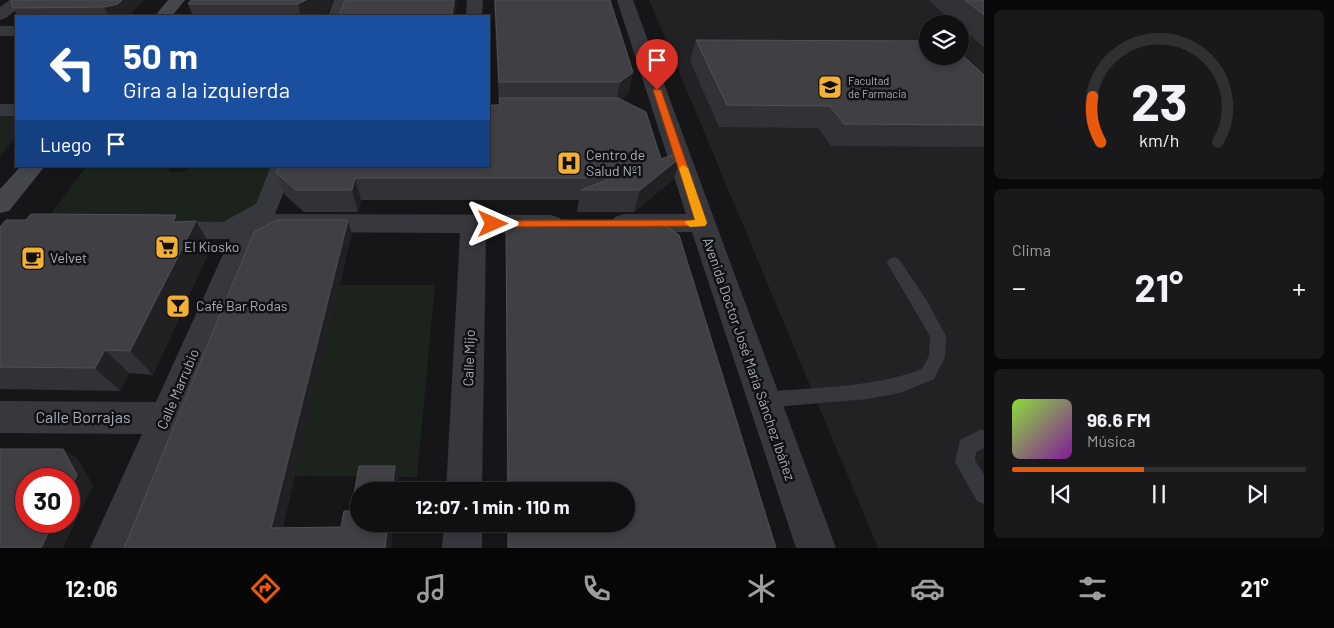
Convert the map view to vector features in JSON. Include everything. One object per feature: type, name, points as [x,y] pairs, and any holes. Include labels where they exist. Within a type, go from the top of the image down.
[{"type":"street","points":[[0,15],[20,0]]},
{"type":"street","points":[[164,15],[177,0]]},
{"type":"street","points":[[336,15],[342,0]]},
{"type":"street","points":[[474,15],[475,0]]},
{"type":"street","name":"Avenida Doctor José María Sánchez Ibáñez","points":[[625,0],[655,112],[701,223],[816,548]]},
{"type":"street","points":[[0,31],[15,31]]},
{"type":"street","points":[[0,110],[15,110]]},
{"type":"street","points":[[0,205],[33,167]]},
{"type":"street","name":"Calle Marrubio","points":[[110,548],[242,241],[245,228],[266,209],[283,167]]},
{"type":"street","points":[[145,230],[227,231],[260,227],[274,223],[572,224]]},
{"type":"street","points":[[602,224],[701,223]]},
{"type":"street","name":"Calle Mijo","points":[[464,482],[474,224]]},
{"type":"street","name":"Calle Borrajas","points":[[0,417],[165,418]]},
{"type":"street","points":[[462,548],[463,532]]},
{"type":"lane","points":[[763,400],[868,391],[900,385],[928,374],[937,357],[938,336],[894,263]]},
{"type":"lane","points":[[984,439],[980,439],[967,447],[965,462],[984,494]]},
{"type":"shaded area","points":[[649,0],[984,0],[984,548],[878,548]]},
{"type":"shaded area","points":[[0,114],[15,114],[15,139],[0,156]]},
{"type":"shaded area","points":[[86,167],[169,167],[169,171],[178,173],[189,167],[276,167],[257,210],[218,226],[41,227]]},
{"type":"shaded area","points":[[340,285],[435,285],[417,477],[295,476]]},
{"type":"building","points":[[11,0],[122,0],[118,4],[104,7],[13,8]]},
{"type":"building","points":[[191,0],[306,0],[298,4],[188,4]]},
{"type":"building","points":[[345,0],[454,0],[452,15],[339,15]]},
{"type":"building","points":[[495,0],[610,0],[633,72],[620,82],[499,82]]},
{"type":"building","points":[[965,0],[984,0],[984,15]]},
{"type":"building","name":"Facultad de Farmacia","points":[[696,40],[919,41],[919,65],[969,65],[969,61],[984,75],[984,125],[844,124],[830,106],[727,105]]},
{"type":"building","name":"Centro de Salud Nº1","points":[[499,98],[618,98],[646,112],[661,159],[678,153],[681,157],[640,190],[581,190],[612,178],[355,178],[352,190],[296,190],[276,173],[279,167],[490,167],[490,105],[500,105]]},
{"type":"building","points":[[31,214],[176,215],[173,222],[196,221],[130,351],[105,350],[95,368],[0,367],[0,227],[6,220],[26,220]]},
{"type":"building","points":[[277,220],[348,220],[271,528],[341,527],[344,511],[350,511],[350,532],[387,532],[385,548],[124,548],[254,232]]},
{"type":"building","points":[[524,220],[657,220],[679,235],[776,548],[508,548],[508,532],[635,532],[635,482],[508,482],[506,227]]},
{"type":"building","points":[[0,449],[63,449],[73,468],[15,468],[15,533],[48,533],[41,548],[0,548]]},
{"type":"building","points":[[359,466],[395,466],[393,482],[356,482]]},
{"type":"slow traffic","points":[[683,168],[701,223],[690,223]]},
{"type":"place","name":"Facultad de Farmacia","points":[[830,87]]},
{"type":"place","name":"Centro de Salud Nº1","points":[[569,163]]},
{"type":"place","name":"El Kiosko","points":[[167,247]]},
{"type":"place","name":"Velvet","points":[[33,258]]},
{"type":"place","name":"Café Bar Rodas","points":[[178,306]]},
{"type":"route","points":[[493,224],[701,223],[657,90]]}]
